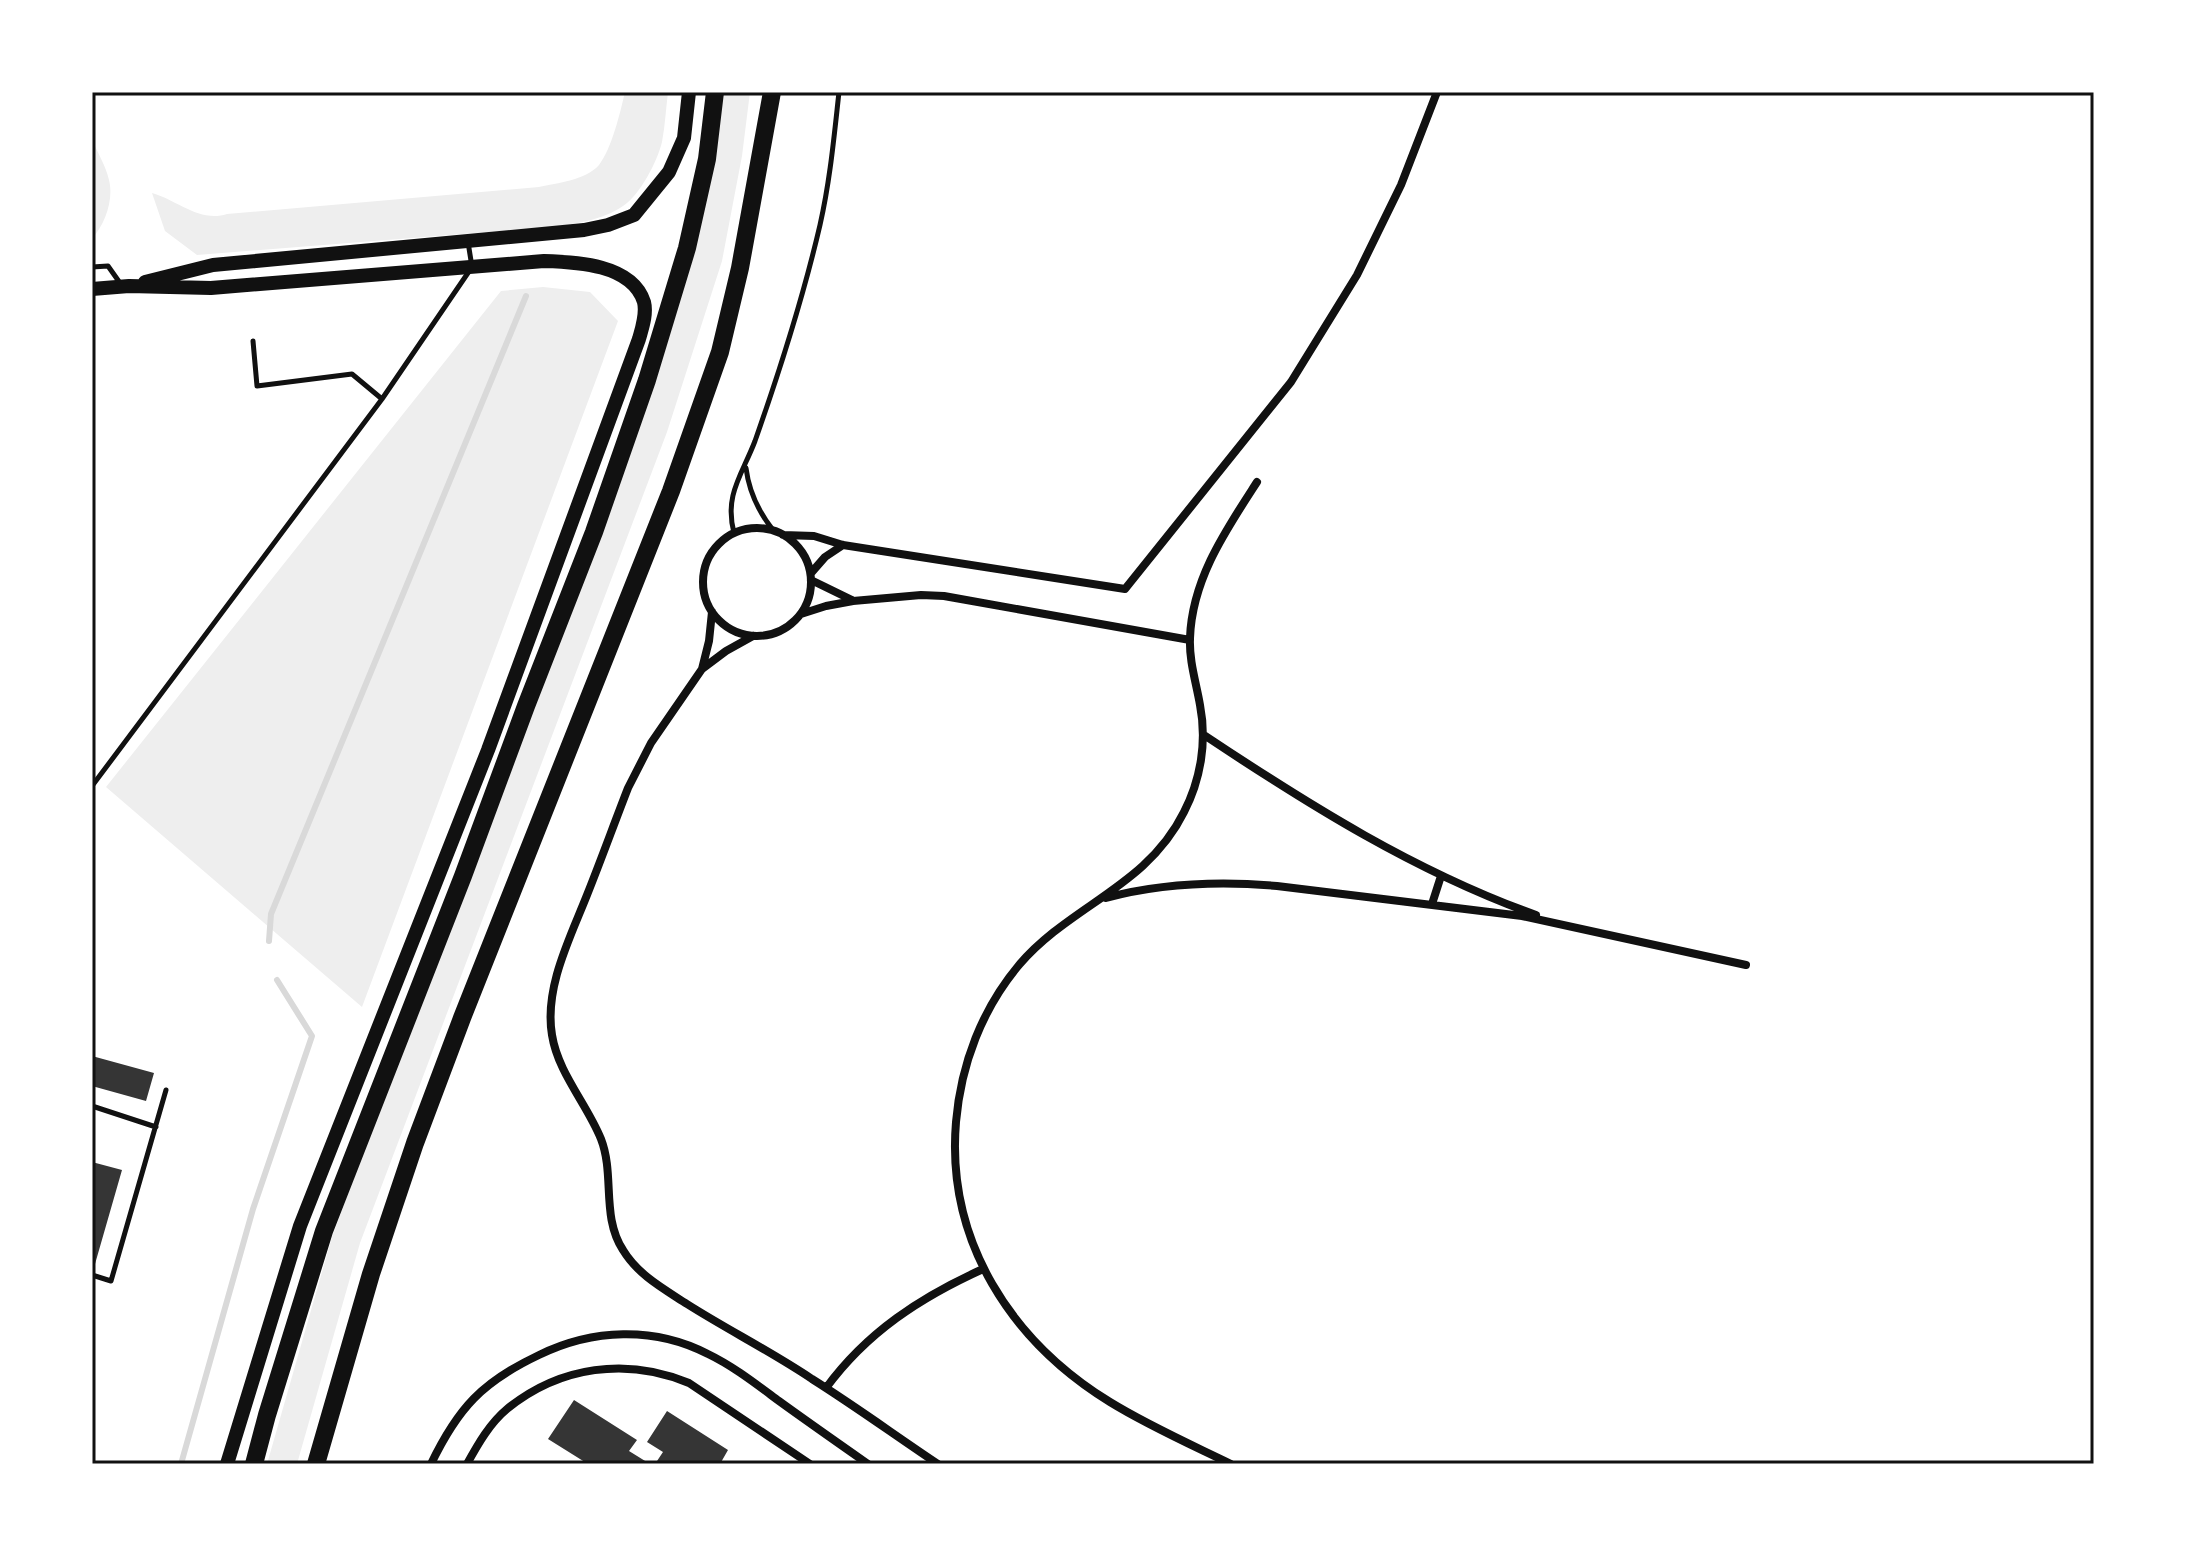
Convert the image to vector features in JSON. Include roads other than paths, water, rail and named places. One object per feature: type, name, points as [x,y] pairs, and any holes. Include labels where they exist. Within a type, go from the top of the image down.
[{"type":"highway","points":[[254,1464],[324,1231],[594,532],[647,380],[687,248],[707,159],[715,92]]},
{"type":"highway","points":[[316,1464],[371,1274],[415,1143],[671,491],[720,352],[740,268],[772,92]]},
{"type":"street","points":[[126,286],[213,265],[584,230],[608,225],[634,215],[669,172],[684,138],[689,92]]},
{"type":"street","points":[[783,535],[814,536],[843,545],[1125,589],[1291,382],[1357,275],[1401,185],[1437,92]]},
{"type":"street","points":[[92,289],[126,286],[211,288],[544,261],[590,264],[617,274],[635,285],[644,303],[645,318],[634,354],[488,750],[300,1226],[227,1464]]},
{"type":"street","points":[[1231,1464],[1108,1401],[1049,1355],[1018,1323],[999,1298],[969,1237],[954,1156],[958,1097],[965,1068],[986,1013],[999,991],[1039,944],[1135,875],[1156,855],[1173,832],[1195,787],[1204,735],[1191,660],[1194,604],[1208,564],[1257,482]]},
{"type":"street","points":[[761,528],[773,530],[801,550],[807,561],[811,576],[809,598],[801,614],[788,627],[771,634],[743,634],[726,626],[712,612],[704,594],[706,566],[712,552],[734,533],[761,528]]},
{"type":"street","points":[[811,576],[825,557],[843,545]]},
{"type":"street","points":[[811,576],[853,601]]},
{"type":"street","points":[[801,614],[853,601],[944,596],[1190,640]]},
{"type":"street","points":[[702,669],[712,612]]},
{"type":"street","points":[[753,636],[702,669],[651,743],[628,788],[559,970],[551,1018],[552,1035],[566,1073],[601,1139],[607,1157],[614,1232],[632,1263],[668,1292],[826,1388],[938,1464]]},
{"type":"street","points":[[1204,735],[1330,816],[1441,876],[1557,922]]},
{"type":"street","points":[[1432,904],[1441,876]]},
{"type":"street","points":[[1098,901],[1149,889],[1203,883],[1241,883],[1432,904],[1557,922],[1746,965]]},
{"type":"street","points":[[826,1388],[850,1357],[885,1326],[931,1295],[983,1269]]},
{"type":"street","points":[[431,1464],[445,1434],[467,1404],[492,1381],[559,1345],[601,1334],[640,1334],[706,1353],[739,1372],[868,1464]]},
{"type":"street","points":[[467,1464],[480,1440],[505,1410],[559,1379],[602,1368],[635,1368],[667,1374],[689,1383],[810,1464]]},
{"type":"lane","points":[[734,533],[731,499],[734,487],[745,467],[777,377],[820,225],[839,92]]},
{"type":"lane","points":[[92,786],[382,399],[472,267],[468,241]]},
{"type":"lane","points":[[92,267],[108,266],[126,286]]},
{"type":"lane","points":[[253,341],[257,386],[352,374],[382,399]]},
{"type":"lane","points":[[745,467],[751,494],[773,530]]},
{"type":"lane","points":[[92,1275],[111,1281],[166,1090]]},
{"type":"lane","points":[[92,1106],[156,1127]]},
{"type":"waterway","points":[[269,941],[271,914],[526,296]]},
{"type":"waterway","points":[[181,1464],[253,1209],[312,1036],[277,980]]}]
